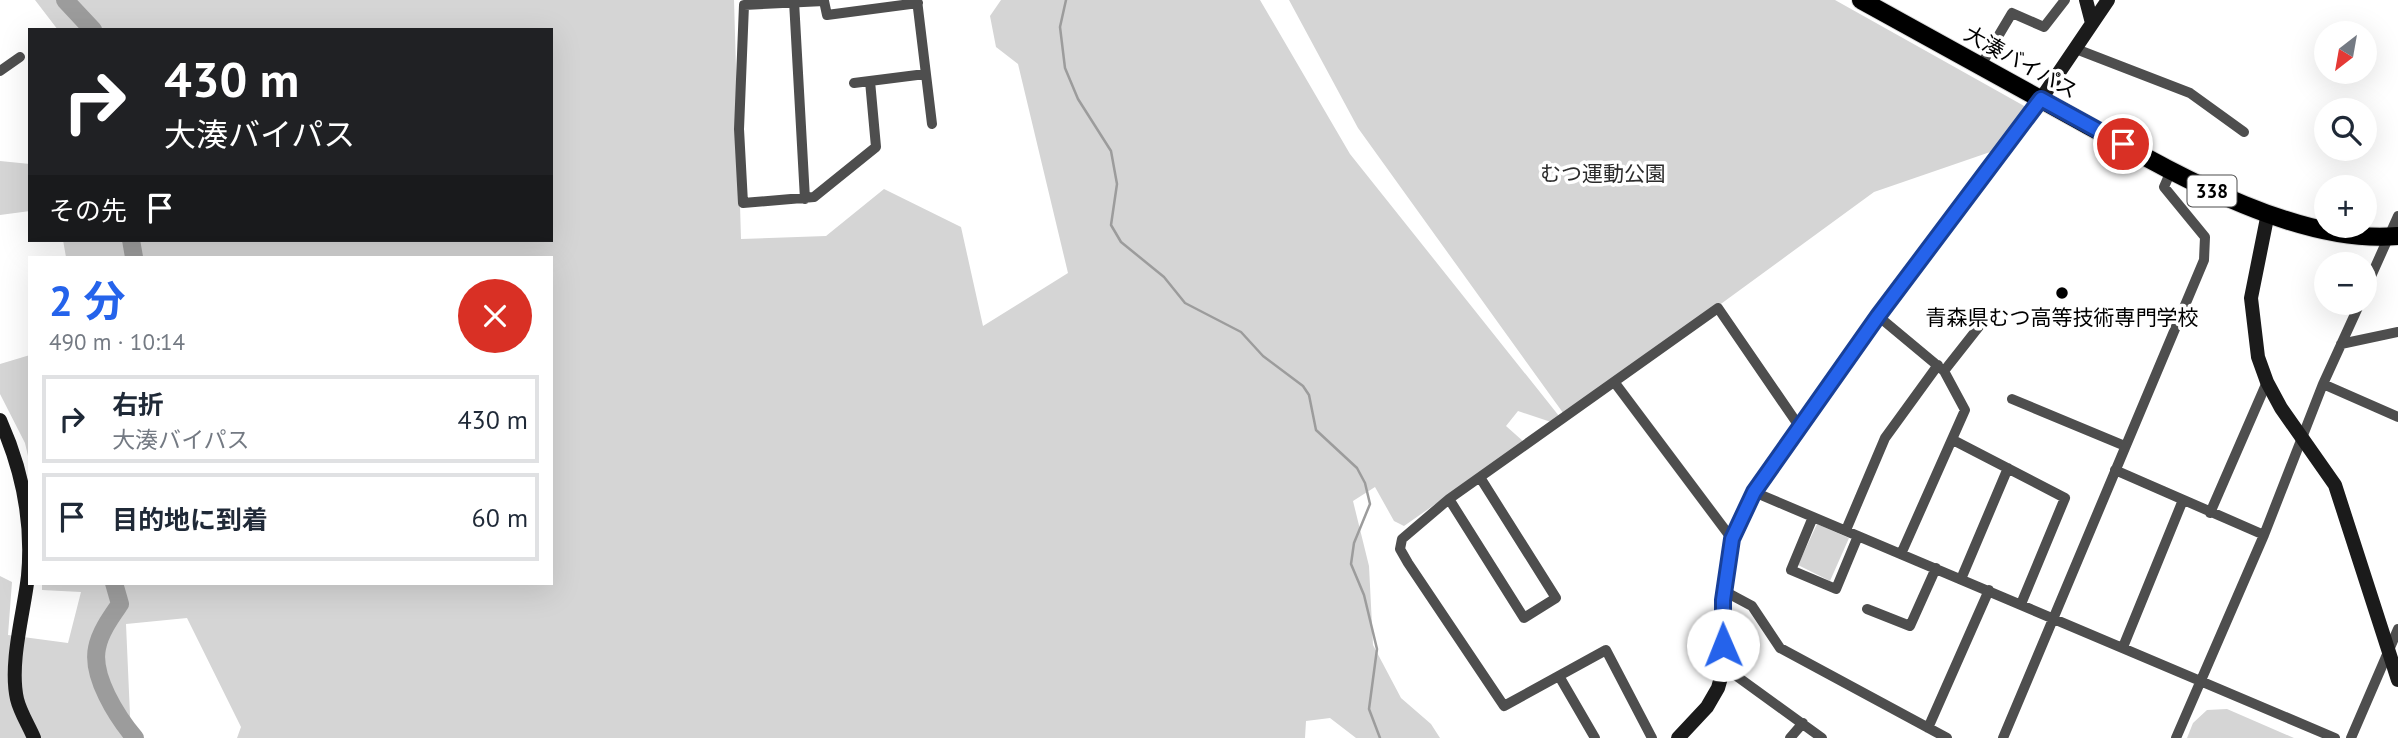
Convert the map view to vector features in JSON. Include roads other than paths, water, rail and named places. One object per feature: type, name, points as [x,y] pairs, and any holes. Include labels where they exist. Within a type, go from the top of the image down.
[{"type":"highway","name":"大湊バイパス","points":[[1861,0],[2171,171],[2230,200],[2323,228],[2394,237]]},
{"type":"street","points":[[1981,65],[2012,13],[2044,27],[2065,0]]},
{"type":"street","points":[[2086,0],[2092,23]]},
{"type":"street","points":[[1678,738],[1707,707],[1718,688],[1724,667],[1724,591],[1732,539],[1754,492],[1878,316],[2041,99],[2108,0]]},
{"type":"street","points":[[870,81],[876,147],[814,197],[743,203],[741,154],[744,5],[824,1],[827,15],[918,1],[933,124]]},
{"type":"street","points":[[794,2],[805,199]]},
{"type":"street","points":[[2076,49],[2190,93],[2244,132]]},
{"type":"street","points":[[0,71],[20,57]]},
{"type":"street","points":[[854,83],[925,74]]},
{"type":"street","points":[[2003,738],[2206,249],[2205,237],[2164,187],[2171,171]]},
{"type":"street","points":[[2268,213],[2251,298],[2254,339],[2267,382],[2302,439],[2335,485],[2393,652],[2398,680]]},
{"type":"street","points":[[2377,268],[2394,237],[2398,216]]},
{"type":"street","points":[[1651,738],[1606,650],[1504,706],[1408,563],[1400,548],[1402,539],[1449,499],[1481,479],[1718,308],[1799,426]]},
{"type":"street","points":[[2176,738],[2264,535],[2323,384],[2354,315]]},
{"type":"street","points":[[1878,316],[1941,368],[1965,410],[1901,554]]},
{"type":"street","points":[[1846,530],[1885,438],[1984,319]]},
{"type":"street","points":[[2341,344],[2398,332]]},
{"type":"street","points":[[2210,513],[2267,382]]},
{"type":"street","points":[[1615,383],[1732,539]]},
{"type":"street","points":[[2323,384],[2398,417]]},
{"type":"street","points":[[2012,399],[2125,446]]},
{"type":"street","points":[[0,420],[14,451],[28,514],[28,575],[18,641],[17,698],[34,738]]},
{"type":"street","points":[[1953,440],[2065,498],[2021,604]]},
{"type":"street","points":[[1961,579],[2008,468]]},
{"type":"street","points":[[2115,470],[2264,535]]},
{"type":"street","points":[[1449,499],[1524,618],[1556,598],[1481,479]]},
{"type":"street","points":[[1754,492],[2335,738]]},
{"type":"street","points":[[2123,647],[2183,500]]},
{"type":"street","points":[[1813,517],[1791,570],[1836,589],[1858,536]]},
{"type":"street","points":[[1867,609],[1910,626],[1936,568]]},
{"type":"street","points":[[1928,728],[1989,590]]},
{"type":"street","points":[[1724,591],[1752,606],[1780,648],[1947,738]]},
{"type":"street","points":[[2351,738],[2393,652],[2398,629]]},
{"type":"street","points":[[1724,667],[1822,738]]},
{"type":"street","points":[[1559,676],[1595,738]]},
{"type":"street","points":[[1790,738],[1803,723]]},
{"type":"waterway","points":[[65,0],[91,28]]},
{"type":"waterway","points":[[1066,0],[1060,27],[1065,68],[1078,99],[1111,151],[1117,184],[1111,225],[1121,242],[1164,277],[1185,303],[1241,332],[1263,356],[1303,386],[1309,395],[1316,430],[1357,468],[1365,483],[1370,504],[1354,543],[1351,564],[1364,595],[1377,649],[1369,709],[1380,738]]},
{"type":"waterway","points":[[131,242],[134,256]]},
{"type":"waterway","points":[[115,585],[120,604],[101,636],[96,659],[107,696],[135,738]]},
{"type":"place","name":"青森県むつ高等技術専門学校","points":[[2062,293]]},
{"type":"park label","name":"むつ運動公園","points":[[1603,173]]}]
